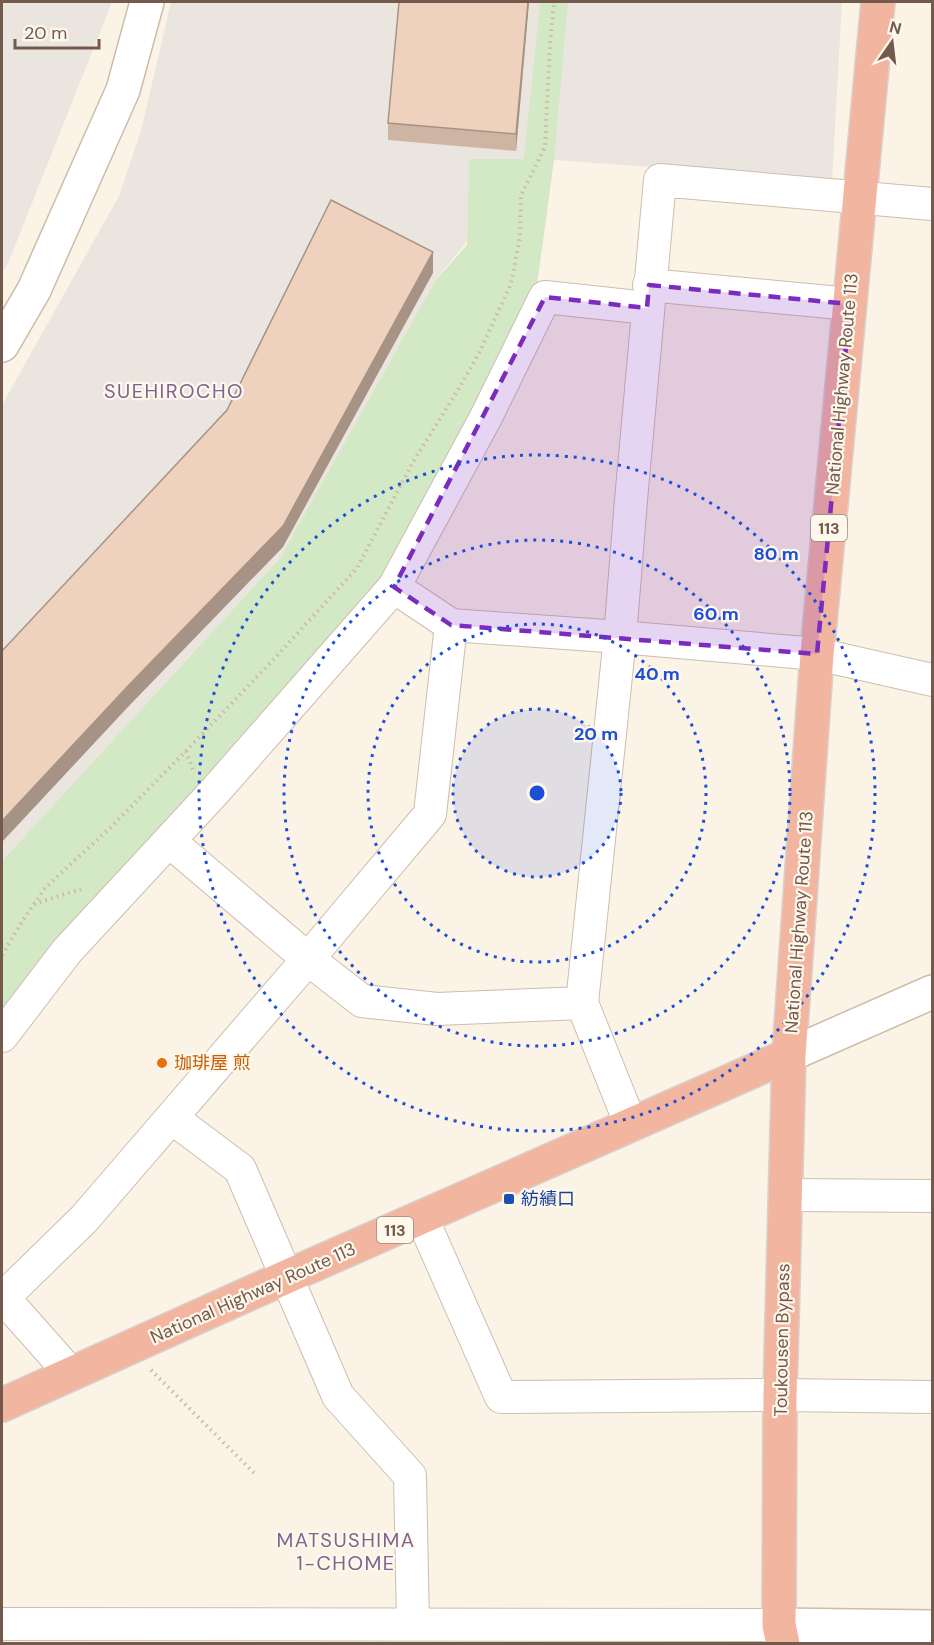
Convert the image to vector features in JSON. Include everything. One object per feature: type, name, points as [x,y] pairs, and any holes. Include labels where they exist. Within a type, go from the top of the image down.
[{"type":"highway","name":"National Highway Route 113","points":[[2,1405],[789,1055],[817,654],[878,2]]},
{"type":"highway","name":"Toukousen Bypass","points":[[778,1637],[780,1395],[789,1055]]},
{"type":"street","points":[[2,345],[34,290],[123,90],[147,2]]},
{"type":"street","points":[[631,1125],[582,1003],[621,637],[648,296],[660,180],[933,204]]},
{"type":"street","points":[[2,1036],[67,951],[216,790],[394,587],[485,419],[545,297],[648,296],[850,304]]},
{"type":"street","points":[[394,587],[451,625],[817,654],[933,680]]},
{"type":"street","points":[[71,1374],[2,1297],[84,1219],[430,814],[451,625]]},
{"type":"street","points":[[169,841],[308,959],[362,1001],[437,1010],[582,1003]]},
{"type":"street","points":[[789,1055],[933,992]]},
{"type":"street","points":[[171,1118],[240,1169],[338,1396],[410,1476],[413,1624]]},
{"type":"street","points":[[785,1195],[933,1196]]},
{"type":"street","points":[[422,1218],[501,1397],[780,1395],[933,1397]]},
{"type":"street","points":[[2,1624],[413,1624],[778,1637],[933,1627]]},
{"type":"street","points":[[778,1637],[807,1642],[807,1644]]},
{"type":"path","points":[[2,954],[45,888],[112,826],[186,751],[357,568],[413,462],[478,355],[511,284],[520,236],[521,195],[545,147],[554,2]]},
{"type":"path","points":[[129,1348],[254,1473]]},
{"type":"highlighted area","points":[[649,285],[850,304],[817,654],[451,625],[394,587],[545,297],[647,308]]},
{"type":"shaded area","points":[[2,2],[112,2],[7,266],[2,273]]},
{"type":"shaded area","points":[[171,2],[842,2],[832,180],[554,160],[469,159],[467,241],[435,281],[280,558],[2,861],[2,405],[119,196],[141,131]]},
{"type":"green space","points":[[540,2],[568,2],[554,160],[535,300],[383,591],[2,1017],[2,861],[280,558],[435,281],[467,245],[469,159],[524,159]]},
{"type":"building","points":[[399,2],[528,2],[516,134],[388,123]]},
{"type":"building","points":[[331,200],[433,252],[283,526],[127,687],[2,821],[2,651],[227,410]]},
{"type":"place","name":"珈琲屋 煎","points":[[162,1063]]},
{"type":"place","name":"紡績口","points":[[509,1199]]},
{"type":"district","name":"SUEHIROCHO","points":[[174,391]]},
{"type":"district","name":"MATSUSHIMA 1-CHOME","points":[[346,1552]]}]
